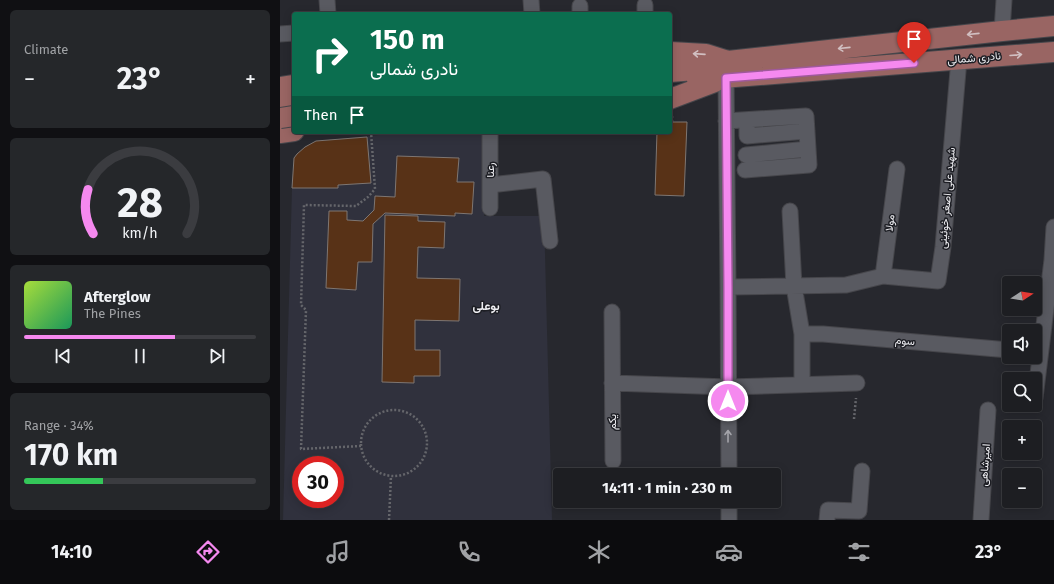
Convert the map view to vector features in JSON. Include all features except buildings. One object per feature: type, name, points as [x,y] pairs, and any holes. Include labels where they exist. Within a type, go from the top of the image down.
[{"type":"main road","name":"نادری شمالی","points":[[672,83],[727,69],[1002,31],[1054,26]]},
{"type":"main road","name":"نادری شمالی","points":[[672,52],[706,54],[727,69]]},
{"type":"main road","name":"نادری شمالی","points":[[672,72],[708,69],[959,59],[1054,52]]},
{"type":"main road","name":"نادری شمالی","points":[[672,98],[727,69]]},
{"type":"main road","points":[[280,116],[292,116]]},
{"type":"main road","points":[[280,116],[292,126]]},
{"type":"main road","points":[[280,133],[292,131]]},
{"type":"street","points":[[327,0],[328,12]]},
{"type":"street","points":[[531,0],[532,12]]},
{"type":"street","points":[[1002,31],[1004,0]]},
{"type":"street","points":[[280,34],[292,33]]},
{"type":"street","name":"شهید علی اصغر خوئینی","points":[[883,276],[938,281],[943,247],[959,59]]},
{"type":"street","points":[[727,69],[726,121],[729,468]]},
{"type":"street","points":[[726,121],[806,116],[809,165],[745,170]]},
{"type":"street","name":"رعنا","points":[[490,134],[490,208]]},
{"type":"street","points":[[746,155],[808,150]]},
{"type":"street","name":"مولا","points":[[883,276],[897,169]]},
{"type":"street","points":[[490,185],[543,179],[550,241]]},
{"type":"street","points":[[790,212],[794,286],[802,334],[802,384]]},
{"type":"street","points":[[1042,328],[1053,261],[1054,228]]},
{"type":"street","points":[[728,287],[846,285],[883,276]]},
{"type":"street","name":"یکم","points":[[612,312],[613,461]]},
{"type":"street","name":"سوم","points":[[802,334],[823,334],[1002,349]]},
{"type":"street","points":[[612,383],[728,387],[857,383]]},
{"type":"street","name":"امیرشاهی","points":[[981,520],[988,410]]},
{"type":"street","points":[[827,520],[828,510],[859,511],[862,471]]},
{"type":"street","points":[[729,508],[729,520]]},
{"type":"path","points":[[361,446],[301,449],[306,310],[301,305],[304,205],[356,206],[364,201],[373,192],[375,189],[371,134]]},
{"type":"path","points":[[854,418],[857,383]]},
{"type":"path","points":[[392,410],[402,411],[412,415],[420,422],[425,431],[427,442],[426,453],[420,463],[412,471],[402,475],[390,476],[380,473],[371,466],[364,457],[361,446],[362,436],[366,426],[372,418],[382,412],[392,410]]},
{"type":"path","points":[[389,520],[390,476]]},
{"type":"shaded area","points":[[390,134],[484,134],[484,216],[544,216],[552,520],[283,520],[292,188],[294,158],[305,147],[316,141]]},
{"type":"district","name":"بوعلی","points":[[486,306]]},
{"type":"route","points":[[728,401],[726,78],[914,63]]}]
